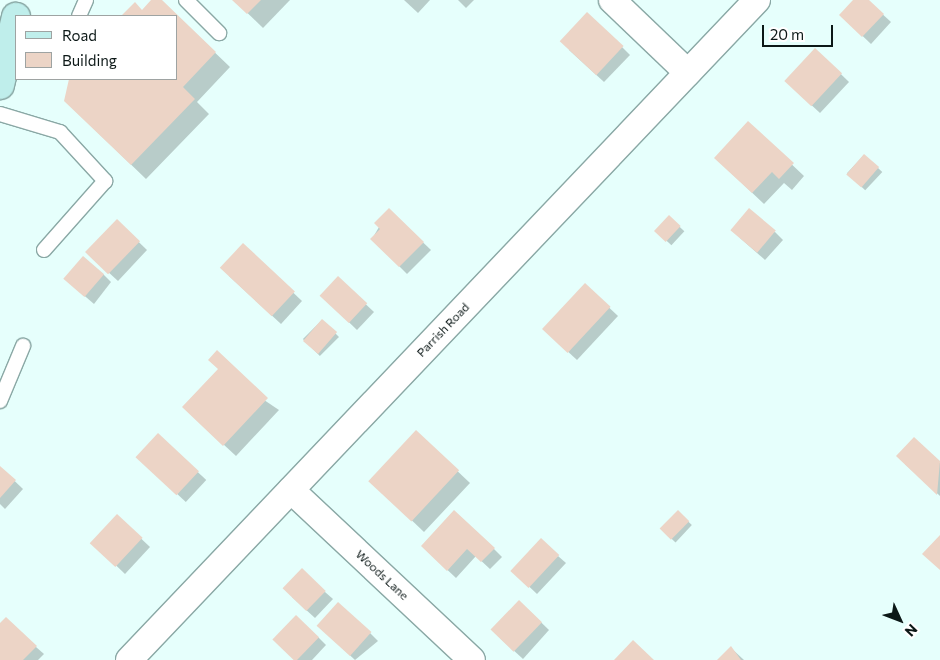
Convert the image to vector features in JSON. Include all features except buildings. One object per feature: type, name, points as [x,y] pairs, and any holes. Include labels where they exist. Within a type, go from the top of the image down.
[{"type":"main road","points":[[17,15],[20,0]]},
{"type":"main road","points":[[0,85],[15,28]]},
{"type":"street","points":[[612,0],[688,73]]},
{"type":"street","name":"Parrish Road","points":[[129,660],[757,0]]},
{"type":"street","name":"Woods Lane","points":[[291,490],[472,660]]},
{"type":"lane","points":[[79,15],[86,0]]},
{"type":"lane","points":[[186,0],[220,33]]},
{"type":"lane","points":[[0,114],[60,132],[105,181],[44,250]]},
{"type":"lane","points":[[0,401],[23,346]]}]
